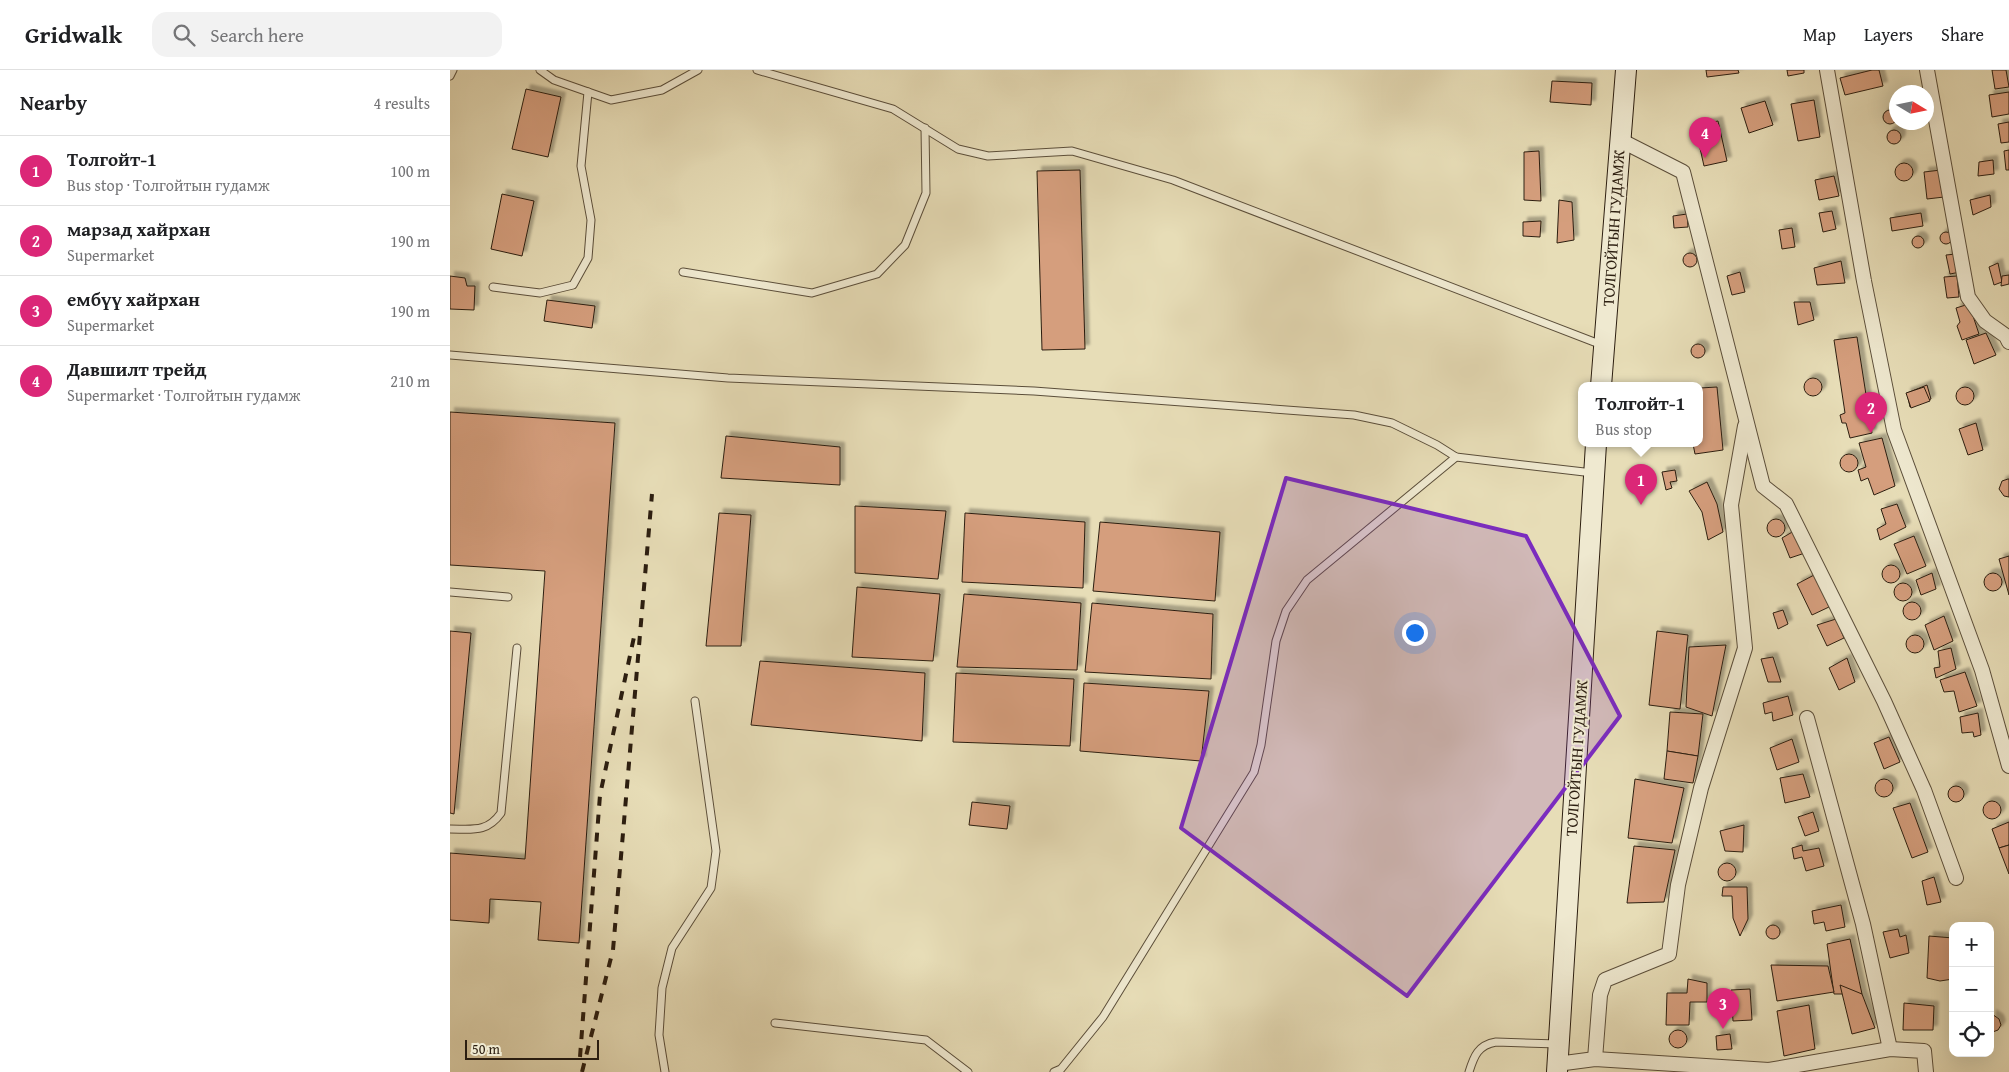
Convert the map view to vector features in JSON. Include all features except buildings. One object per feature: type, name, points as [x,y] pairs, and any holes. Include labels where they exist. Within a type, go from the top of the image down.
[{"type":"main road","name":"ТОЛГОЙТЫН ГУДАМЖ","points":[[1601,382],[1626,70]]},
{"type":"main road","name":"ТОЛГОЙТЫН ГУДАМЖ","points":[[1557,1068],[1596,447]]},
{"type":"street","points":[[1826,70],[1864,280],[1894,430],[1982,670],[2009,766]]},
{"type":"street","points":[[1927,70],[1968,297],[1985,321],[2006,336],[2009,342]]},
{"type":"street","points":[[1620,140],[1683,172],[1763,486],[1786,504],[1884,701],[1924,790],[1956,878]]},
{"type":"street","points":[[1595,1059],[1600,995],[1605,980],[1669,954],[1678,885],[1701,788],[1745,648],[1731,505],[1746,423]]},
{"type":"street","points":[[1806,718],[1864,924],[1890,1049]]},
{"type":"street","points":[[1557,1068],[1595,1059],[1770,1070],[1890,1049],[1924,1051],[1926,1072]]},
{"type":"lane","points":[[450,76],[453,70]]},
{"type":"lane","points":[[540,70],[554,80],[611,100],[662,90],[698,70]]},
{"type":"lane","points":[[758,70],[893,109],[958,148],[988,156],[1072,151],[1173,180],[1604,346]]},
{"type":"lane","points":[[493,287],[540,293],[573,285],[588,258],[591,220],[581,166],[588,92]]},
{"type":"lane","points":[[683,272],[812,293],[877,274],[905,245],[926,193],[925,128]]},
{"type":"lane","points":[[450,355],[728,378],[1034,391],[1354,415],[1392,423],[1437,445],[1456,457],[1594,473]]},
{"type":"lane","points":[[1054,1072],[1061,1069],[1103,1016],[1254,772],[1261,746],[1276,641],[1286,611],[1307,580],[1456,457]]},
{"type":"lane","points":[[450,592],[508,597]]},
{"type":"lane","points":[[450,829],[483,828],[494,823],[501,813],[517,648]]},
{"type":"lane","points":[[665,1072],[659,1035],[662,988],[672,948],[711,888],[716,851],[695,701]]},
{"type":"lane","points":[[775,1023],[926,1040],[968,1072]]},
{"type":"lane","points":[[1469,1072],[1478,1049],[1486,1044],[1496,1042],[1558,1044]]},
{"type":"highlighted area","points":[[1286,478],[1526,536],[1620,716],[1407,996],[1181,828]]},
{"type":"railway","points":[[582,1072],[613,950],[652,494]]},
{"type":"railway","points":[[580,1057],[600,795],[634,637]]},
{"type":"place","name":"Давшилт трейд","points":[[1705,158]]},
{"type":"place","name":"марзад хайрхан","points":[[1871,433]]},
{"type":"place","name":"Толгойт-1","points":[[1641,505]]},
{"type":"place","name":"ембүү хайрхан","points":[[1723,1029]]}]
